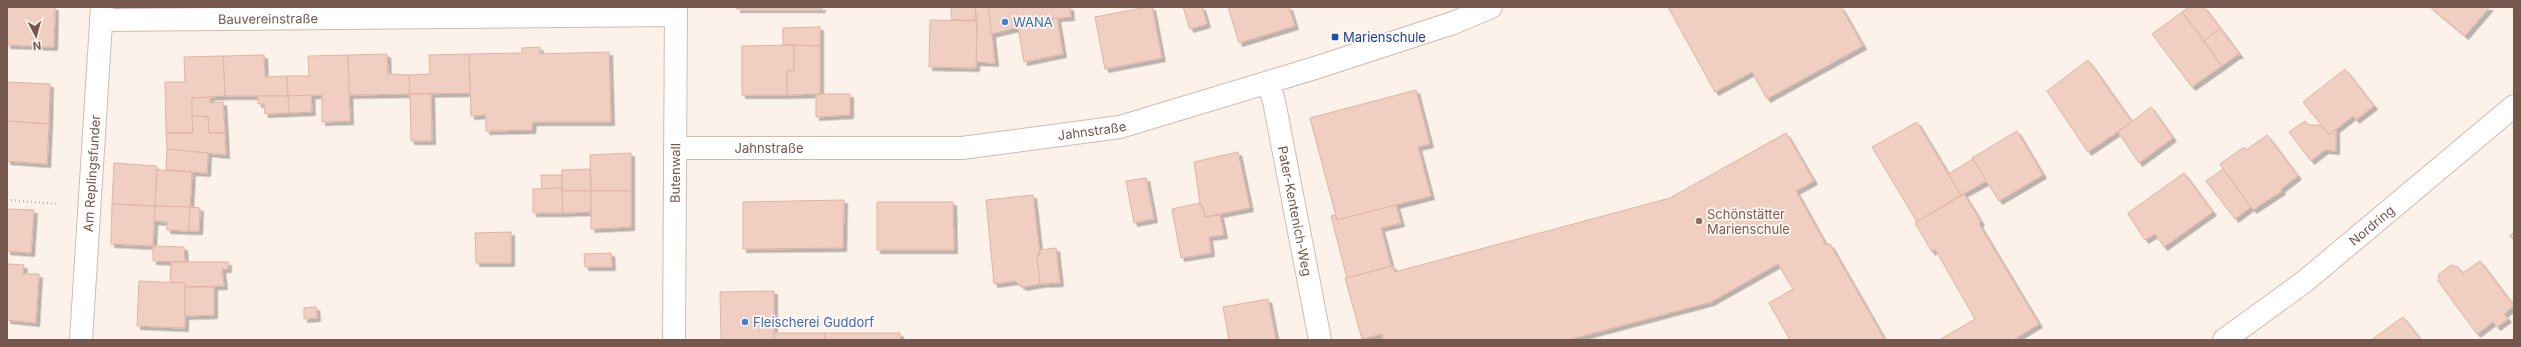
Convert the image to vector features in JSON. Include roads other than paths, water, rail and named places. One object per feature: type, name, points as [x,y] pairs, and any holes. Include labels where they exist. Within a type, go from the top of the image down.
[{"type":"street","name":"Jahnstraße","points":[[675,148],[962,148],[1120,127],[1268,83],[1450,15],[1491,7]]},
{"type":"street","name":"Bauvereinstraße","points":[[101,14],[676,11]]},
{"type":"street","name":"Butenwall","points":[[674,340],[676,11]]},
{"type":"street","name":"Am Replingsfunder","points":[[81,340],[101,14]]},
{"type":"street","name":"Pater-Kentenich-Weg","points":[[1268,83],[1274,101],[1320,340]]},
{"type":"street","name":"Nordring","points":[[2224,340],[2304,282],[2514,106]]},
{"type":"place","name":"WANA","points":[[1005,22]]},
{"type":"place","name":"Marienschule","points":[[1335,37]]},
{"type":"place","name":"Schönstätter Marienschule","points":[[1699,221]]},
{"type":"place","name":"Fleischerei Guddorf","points":[[745,322]]}]
